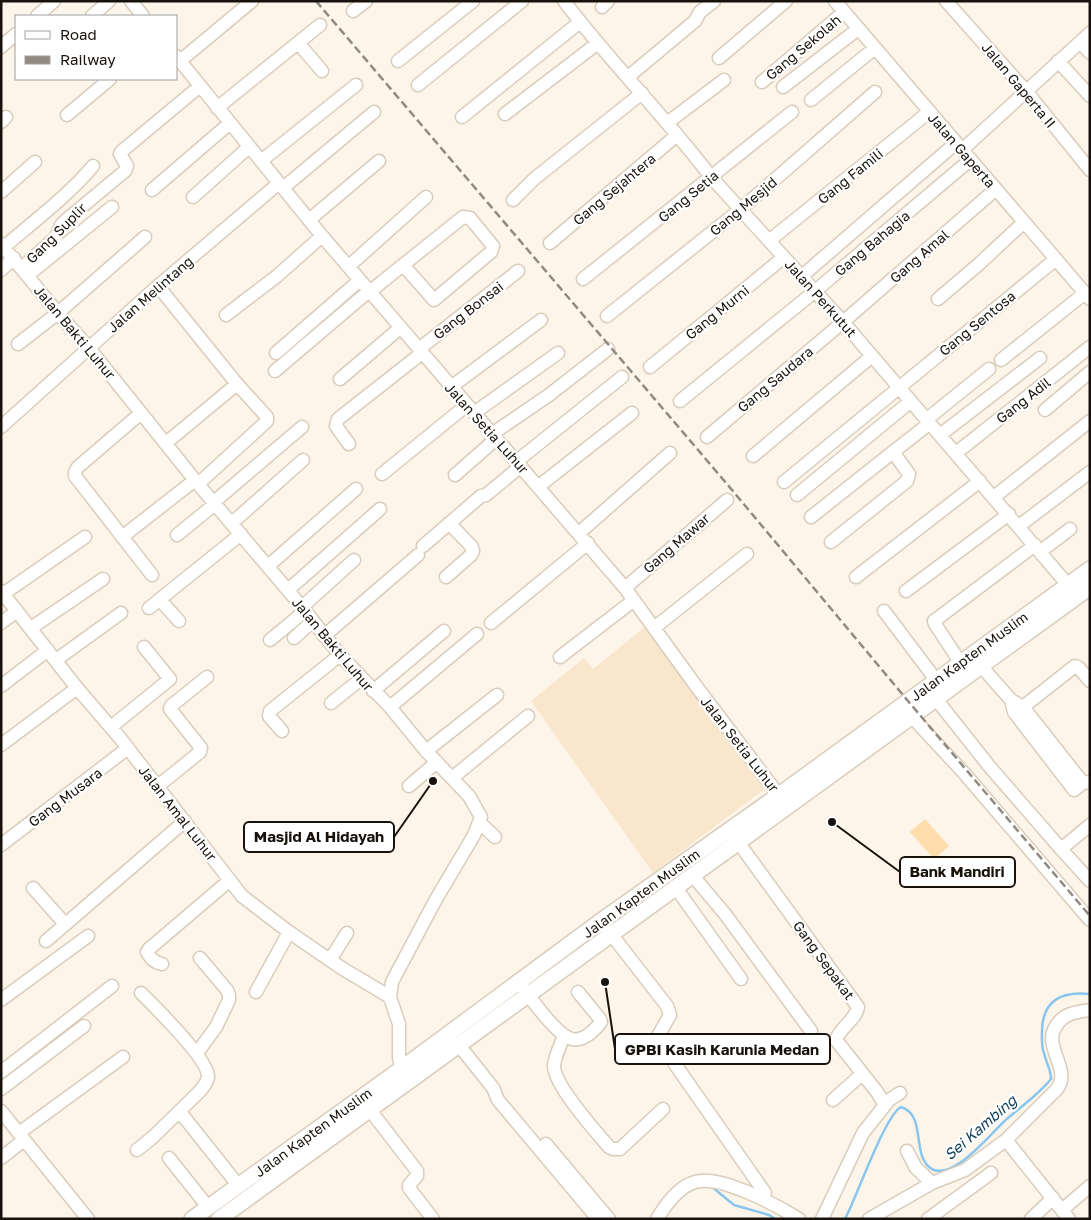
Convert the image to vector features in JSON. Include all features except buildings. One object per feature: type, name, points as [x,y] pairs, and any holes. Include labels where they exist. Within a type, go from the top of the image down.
[{"type":"main road","name":"Jalan Kapten Muslim","points":[[219,1219],[370,1110],[403,1076],[458,1044],[601,921],[912,717],[981,666],[1079,589],[1090,569]]},
{"type":"main road","name":"Jalan Kapten Muslim","points":[[192,1219],[238,1186],[403,1076],[523,987],[611,933],[693,876],[738,842],[784,801],[960,662],[1079,589]]},
{"type":"street","points":[[37,15],[54,1]]},
{"type":"street","points":[[93,15],[109,1]]},
{"type":"street","points":[[178,58],[252,1]]},
{"type":"street","points":[[354,11],[366,1]]},
{"type":"street","points":[[398,61],[473,1]]},
{"type":"street","points":[[418,85],[522,1]]},
{"type":"street","name":"Jalan Perkutut","points":[[564,1],[668,123],[711,177],[843,322],[1038,548],[1079,589]]},
{"type":"street","points":[[628,77],[695,20],[700,12],[714,1]]},
{"type":"street","points":[[719,58],[786,1]]},
{"type":"street","name":"Jalan Gaperta","points":[[835,1],[1087,296]]},
{"type":"street","name":"Jalan Gaperta II","points":[[946,1],[1026,91],[1090,170]]},
{"type":"street","points":[[133,2],[142,15]]},
{"type":"street","name":"Gang Sekolah","points":[[762,82],[844,12]]},
{"type":"street","points":[[462,117],[580,22]]},
{"type":"street","points":[[217,108],[299,44],[320,25]]},
{"type":"street","points":[[783,87],[858,29]]},
{"type":"street","points":[[802,276],[963,151],[1090,33]]},
{"type":"street","points":[[1,46],[15,35]]},
{"type":"street","points":[[1080,42],[1090,53]]},
{"type":"street","points":[[505,114],[598,43]]},
{"type":"street","points":[[299,44],[322,71]]},
{"type":"street","points":[[811,100],[875,48]]},
{"type":"street","name":"Jalan Setia Luhur","points":[[178,58],[322,236],[625,588],[696,686],[784,801]]},
{"type":"street","points":[[1058,61],[1090,96]]},
{"type":"street","points":[[66,115],[109,80]]},
{"type":"street","points":[[668,123],[724,80]]},
{"type":"street","points":[[261,161],[356,85]]},
{"type":"street","name":"Gang Suplir","points":[[22,267],[56,237],[61,225],[66,220],[125,171],[127,166],[121,158],[120,154],[122,151],[200,86]]},
{"type":"street","name":"Gang Mesjid","points":[[607,316],[741,209],[875,92]]},
{"type":"street","points":[[513,200],[534,179],[642,93]]},
{"type":"street","name":"Jalan Melintang","points":[[2,426],[158,286],[374,112]]},
{"type":"street","name":"Gang Setia","points":[[583,279],[792,112]]},
{"type":"street","name":"Gang Famili","points":[[770,240],[929,112]]},
{"type":"street","points":[[152,190],[230,124]]},
{"type":"street","name":"Gang Sejahtera","points":[[550,242],[677,135]]},
{"type":"street","points":[[193,197],[249,147]]},
{"type":"street","name":"Gang Bahagia","points":[[680,402],[814,292],[963,151]]},
{"type":"street","points":[[309,220],[379,161]]},
{"type":"street","points":[[1,192],[35,162]]},
{"type":"street","points":[[3,245],[61,196],[76,186],[93,166]]},
{"type":"street","name":"Gang Amal","points":[[843,322],[996,189]]},
{"type":"street","points":[[348,266],[426,197]]},
{"type":"street","points":[[1,270],[22,267],[112,207]]},
{"type":"street","points":[[275,371],[403,265],[465,216],[470,218],[493,246],[491,252],[434,300],[403,265]]},
{"type":"street","points":[[938,298],[979,264],[1024,222]]},
{"type":"street","points":[[226,315],[277,276],[322,236]]},
{"type":"street","points":[[18,344],[58,313],[145,237]]},
{"type":"street","name":"Jalan Bakti Luhur","points":[[3,245],[340,655],[390,707],[426,751],[469,796],[479,811],[480,823]]},
{"type":"street","name":"Gang Murni","points":[[650,366],[784,257]]},
{"type":"street","name":"Gang Sentosa","points":[[784,482],[898,386],[1056,259]]},
{"type":"street","name":"Gang Bonsai","points":[[349,444],[336,426],[338,418],[518,271]]},
{"type":"street","points":[[276,353],[360,280]]},
{"type":"street","points":[[122,537],[196,482],[267,421],[266,415],[238,384],[158,286]]},
{"type":"street","points":[[1001,360],[1087,296]]},
{"type":"street","points":[[451,387],[541,320]]},
{"type":"street","name":"Gang Saudara","points":[[707,437],[843,322]]},
{"type":"street","points":[[340,379],[400,328]]},
{"type":"street","name":"Gang Adil","points":[[956,453],[1090,348]]},
{"type":"street","points":[[455,475],[494,436],[608,349]]},
{"type":"street","points":[[382,474],[470,409],[558,353]]},
{"type":"street","points":[[753,456],[872,356]]},
{"type":"street","points":[[940,435],[1040,358]]},
{"type":"street","points":[[811,517],[893,452],[989,369]]},
{"type":"street","points":[[1045,410],[1090,372]]},
{"type":"street","points":[[324,636],[519,463],[622,377]]},
{"type":"street","points":[[166,443],[238,384]]},
{"type":"street","points":[[797,495],[911,401]]},
{"type":"street","points":[[141,413],[78,467],[75,476],[152,575]]},
{"type":"street","points":[[539,486],[632,413]]},
{"type":"street","points":[[994,498],[1090,421]]},
{"type":"street","points":[[177,535],[302,427]]},
{"type":"street","points":[[831,542],[907,481],[908,474],[893,452]]},
{"type":"street","points":[[579,533],[670,453]]},
{"type":"street","points":[[232,523],[303,460]]},
{"type":"street","points":[[1019,526],[1090,472]]},
{"type":"street","points":[[856,577],[980,481]]},
{"type":"street","points":[[268,566],[356,489]]},
{"type":"street","name":"Gang Mawar","points":[[625,588],[727,500]]},
{"type":"street","points":[[288,590],[380,509]]},
{"type":"street","points":[[906,592],[1009,514]]},
{"type":"street","points":[[446,577],[473,551],[472,547],[450,523]]},
{"type":"street","points":[[960,662],[934,621],[1038,548],[1070,529]]},
{"type":"street","points":[[149,608],[242,534]]},
{"type":"street","points":[[1,623],[7,602],[85,536]]},
{"type":"street","points":[[491,624],[588,543]]},
{"type":"street","points":[[654,628],[747,554]]},
{"type":"street","points":[[270,640],[307,613],[354,560]]},
{"type":"street","points":[[31,628],[103,579]]},
{"type":"street","points":[[160,600],[179,621]]},
{"type":"street","points":[[560,657],[634,600]]},
{"type":"street","name":"Jalan Amal Luhur","points":[[7,602],[31,628],[77,688],[128,748],[242,896],[254,907],[330,960],[390,997]]},
{"type":"street","points":[[884,611],[936,680]]},
{"type":"street","points":[[1,686],[121,613]]},
{"type":"street","points":[[294,638],[307,613]]},
{"type":"street","points":[[373,691],[444,632]]},
{"type":"street","points":[[390,707],[477,634]]},
{"type":"street","points":[[111,727],[170,679],[144,647]]},
{"type":"street","points":[[282,731],[269,716],[270,711],[340,655]]},
{"type":"street","points":[[981,666],[1011,700],[1022,707],[1036,732],[1066,770],[1074,790],[1086,783]]},
{"type":"street","points":[[1022,707],[1075,666],[1078,667],[1090,682]]},
{"type":"street","points":[[158,786],[201,750],[170,709],[171,706],[207,676]]},
{"type":"street","points":[[331,703],[361,678]]},
{"type":"street","points":[[1,745],[77,688]]},
{"type":"street","points":[[426,751],[497,695]]},
{"type":"street","points":[[936,699],[989,766],[1064,847],[1090,881]]},
{"type":"street","points":[[1011,700],[1014,712],[1036,732]]},
{"type":"street","points":[[452,778],[528,716]]},
{"type":"street","points":[[912,717],[964,774],[1090,920]]},
{"type":"street","name":"Gang Musara","points":[[1,845],[128,748]]},
{"type":"street","points":[[409,786],[437,762]]},
{"type":"street","points":[[46,941],[185,821]]},
{"type":"street","points":[[403,1076],[399,1057],[399,1024],[390,997],[392,982],[480,823],[495,837]]},
{"type":"street","points":[[1064,847],[1090,825]]},
{"type":"street","name":"Gang Sepakat","points":[[738,842],[858,1007],[856,1014],[841,1030],[836,1040],[885,1105]]},
{"type":"street","points":[[693,876],[725,914],[811,1031]]},
{"type":"street","points":[[162,964],[154,962],[147,952],[149,949],[230,880]]},
{"type":"street","points":[[33,888],[61,928],[70,949]]},
{"type":"street","points":[[676,888],[741,979]]},
{"type":"street","points":[[601,921],[668,1006],[670,1015],[658,1036],[663,1047],[765,1193]]},
{"type":"street","points":[[256,992],[289,932]]},
{"type":"street","points":[[330,960],[347,933]]},
{"type":"street","points":[[1,1000],[88,936]]},
{"type":"street","points":[[197,1053],[216,1027],[229,1000],[227,990],[200,958]]},
{"type":"street","points":[[1,1072],[112,986]]},
{"type":"street","points":[[523,987],[564,1036],[572,1040],[583,1038],[601,1022],[578,992]]},
{"type":"street","points":[[137,1150],[180,1112],[206,1083],[207,1072],[197,1053],[141,993]]},
{"type":"street","points":[[868,1219],[932,1183],[965,1170],[1006,1140],[1061,1084],[1062,1077],[1051,1039],[1058,1022],[1068,1014],[1090,1010]]},
{"type":"street","points":[[1,1089],[84,1026]]},
{"type":"street","points":[[564,1036],[555,1060],[556,1076],[586,1121],[609,1147],[620,1149],[663,1109]]},
{"type":"street","points":[[458,1044],[493,1088],[498,1100],[538,1141],[579,1190],[609,1219]]},
{"type":"street","points":[[1,1158],[21,1137],[123,1057]]},
{"type":"street","points":[[833,1100],[862,1074]]},
{"type":"street","points":[[822,1219],[869,1124],[895,1095],[900,1093]]},
{"type":"street","points":[[370,1110],[417,1171],[417,1176],[409,1185],[409,1188],[433,1219]]},
{"type":"street","points":[[1,1111],[88,1219]]},
{"type":"street","points":[[180,1112],[238,1186]]},
{"type":"street","points":[[1006,1140],[1066,1214],[1090,1186]]},
{"type":"street","points":[[907,1151],[916,1168],[932,1183]]},
{"type":"street","points":[[168,1158],[208,1207]]},
{"type":"street","points":[[928,1219],[991,1173]]},
{"type":"street","points":[[657,1219],[672,1196],[695,1182],[708,1180],[758,1196],[800,1219]]},
{"type":"street","points":[[579,1190],[598,1219]]},
{"type":"street","points":[[1031,1219],[1053,1198]]},
{"type":"shaded area","points":[[645,627],[766,788],[653,873],[531,701],[584,658],[593,669]]},
{"type":"shaded area","points":[[925,819],[949,846],[934,859],[910,832]]},
{"type":"waterway","name":"Sei Kambing","points":[[845,1219],[879,1141],[894,1113],[901,1107],[909,1111],[914,1118],[921,1152],[929,1167],[938,1171],[949,1169],[960,1163],[1008,1118],[1036,1095],[1051,1079],[1042,1044],[1043,1020],[1050,1005],[1063,996],[1080,993],[1090,994]]},
{"type":"waterway","name":"Sei Kambing","points":[[712,1187],[734,1205],[769,1215],[775,1219]]},
{"type":"railway","points":[[316,1],[727,484],[1090,916]]},
{"type":"place","name":"Masjid Al Hidayah","points":[[433,781]]},
{"type":"place","name":"Bank Mandiri","points":[[832,822]]},
{"type":"place","name":"GPBI Kasih Karunia Medan","points":[[605,982]]}]
